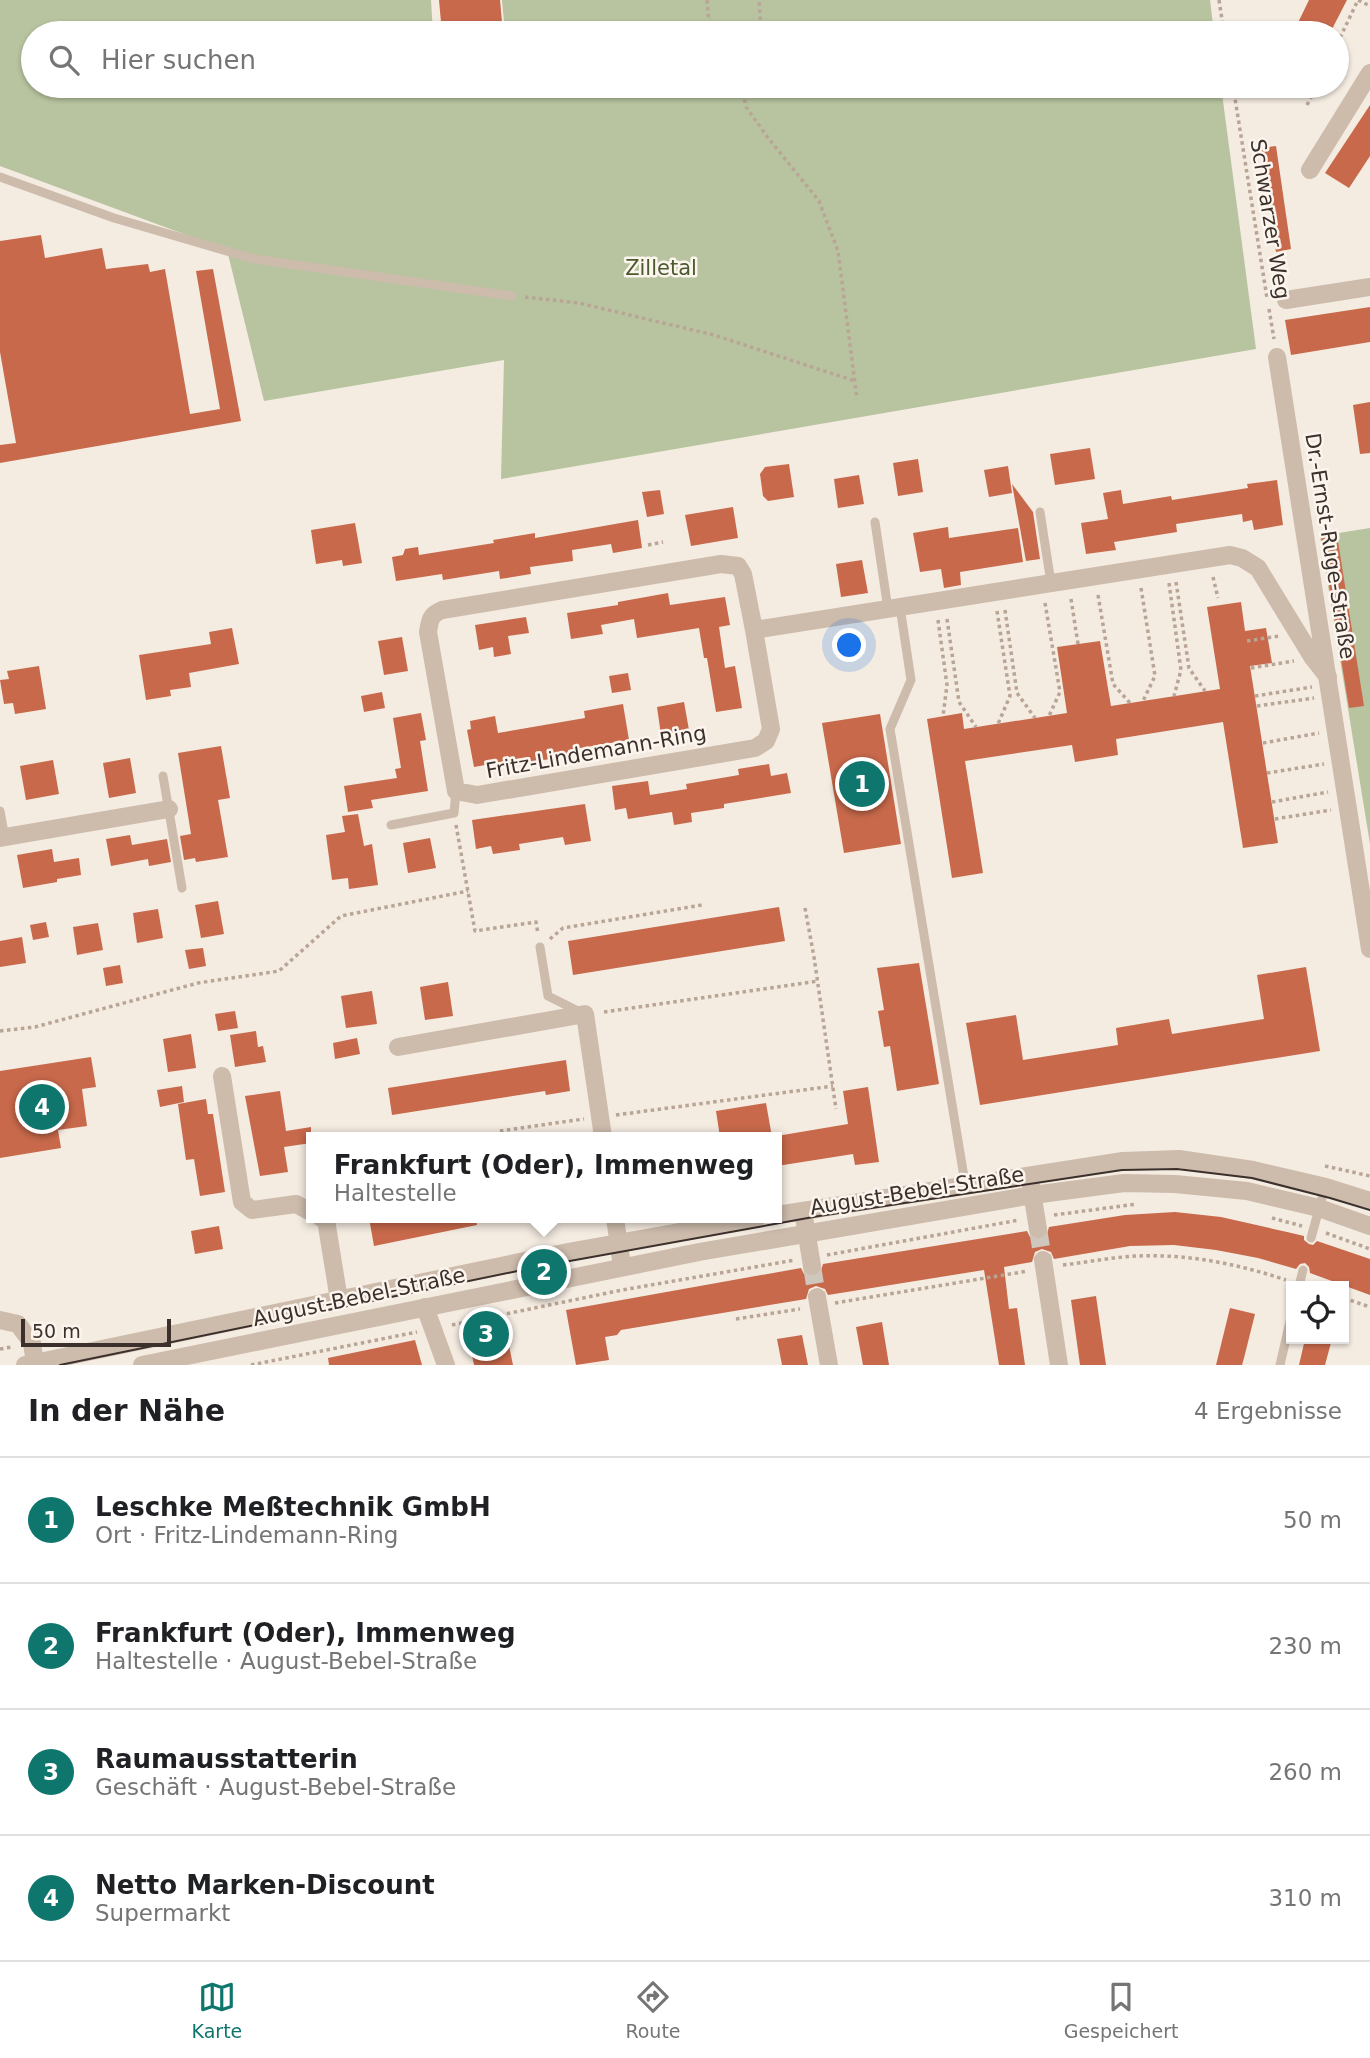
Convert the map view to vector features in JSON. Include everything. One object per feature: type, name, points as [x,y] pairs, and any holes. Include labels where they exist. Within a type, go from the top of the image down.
[{"type":"street","points":[[1310,170],[1370,73]]},
{"type":"street","points":[[1286,300],[1370,287]]},
{"type":"street","name":"Dr.-Ernst-Ruge-Straße","points":[[1276,357],[1370,949]]},
{"type":"street","points":[[754,630],[1230,555],[1242,558],[1258,568],[1329,686]]},
{"type":"street","name":"Fritz-Lindemann-Ring","points":[[721,564],[738,566],[743,574],[754,630],[771,729],[766,740],[755,748],[477,795],[456,791],[428,632],[433,614],[442,610],[721,564]]},
{"type":"street","points":[[2,838],[169,809]]},
{"type":"street","points":[[398,1046],[584,1014],[602,1132]]},
{"type":"street","points":[[222,1076],[242,1202],[252,1210],[296,1204],[306,1209]]},
{"type":"street","name":"August-Bebel-Straße","points":[[782,1214],[1123,1161],[1179,1159],[1253,1170],[1370,1200]]},
{"type":"street","points":[[1029,1175],[1037,1223]]},
{"type":"street","name":"August-Bebel-Straße","points":[[142,1365],[622,1266],[806,1232],[1124,1183],[1175,1184],[1247,1191],[1319,1208],[1370,1226]]},
{"type":"street","points":[[803,1211],[811,1262]]},
{"type":"street","points":[[326,1223],[339,1300]]},
{"type":"street","points":[[616,1223],[622,1266]]},
{"type":"street","name":"August-Bebel-Straße","points":[[30,1364],[618,1243],[729,1223]]},
{"type":"street","points":[[1044,1264],[1059,1365]]},
{"type":"street","points":[[818,1302],[830,1365]]},
{"type":"street","points":[[425,1307],[446,1365]]},
{"type":"street","points":[[0,1320],[18,1324],[32,1343],[30,1364]]},
{"type":"lane","points":[[0,177],[114,218],[254,259],[512,296]]},
{"type":"lane","points":[[1040,512],[1053,582]]},
{"type":"lane","points":[[875,522],[911,680],[890,729],[969,1206]]},
{"type":"lane","points":[[163,776],[182,888]]},
{"type":"lane","points":[[391,825],[454,813],[456,791]]},
{"type":"lane","points":[[0,811],[2,838]]},
{"type":"lane","points":[[540,947],[548,996],[584,1014]]},
{"type":"lane","points":[[1312,1233],[1325,1187]]},
{"type":"lane","points":[[1300,1281],[1303,1270]]},
{"type":"lane","points":[[1280,1365],[1286,1339]]},
{"type":"path","points":[[707,0],[709,21]]},
{"type":"path","points":[[759,0],[760,21]]},
{"type":"path","points":[[1219,0],[1222,21]]},
{"type":"path","points":[[1348,21],[1358,0],[1370,6]]},
{"type":"path","points":[[744,98],[746,107],[769,139],[819,201],[838,251],[857,399]]},
{"type":"path","name":"Schwarzer Weg","points":[[1235,98],[1276,357]]},
{"type":"path","points":[[1307,105],[1311,98]]},
{"type":"path","points":[[512,296],[579,303],[713,335],[855,382]]},
{"type":"path","points":[[648,545],[663,542]]},
{"type":"path","points":[[1170,564],[1189,668],[1205,691]]},
{"type":"path","points":[[1170,564],[1181,670],[1174,696]]},
{"type":"path","points":[[1138,569],[1154,676],[1143,701]]},
{"type":"path","points":[[1095,576],[1113,684],[1130,703]]},
{"type":"path","points":[[1053,582],[1078,644]]},
{"type":"path","points":[[1049,716],[1060,692],[1053,582]]},
{"type":"path","points":[[998,591],[1017,693],[1035,718]]},
{"type":"path","points":[[998,591],[1010,696],[998,724]]},
{"type":"path","points":[[940,600],[947,685],[943,716]]},
{"type":"path","points":[[940,600],[959,702],[976,727]]},
{"type":"path","points":[[1247,641],[1298,634]]},
{"type":"path","points":[[1251,668],[1313,658]]},
{"type":"path","points":[[1255,696],[1329,686]]},
{"type":"path","points":[[1257,706],[1329,686]]},
{"type":"path","points":[[1263,743],[1336,730]]},
{"type":"path","points":[[1267,773],[1341,762]]},
{"type":"path","points":[[1272,802],[1345,789]]},
{"type":"path","points":[[1275,819],[1348,808]]},
{"type":"path","points":[[454,813],[475,931],[536,922],[540,947]]},
{"type":"path","points":[[0,1031],[35,1027],[198,983],[279,971],[341,916],[468,891]]},
{"type":"path","points":[[540,947],[563,928],[702,905]]},
{"type":"path","points":[[806,908],[836,1109]]},
{"type":"path","points":[[584,1014],[818,981]]},
{"type":"path","points":[[499,1132],[833,1086]]},
{"type":"path","points":[[251,1365],[622,1290],[811,1262],[1140,1203]]},
{"type":"path","points":[[1263,1216],[1370,1249]]},
{"type":"path","points":[[736,1319],[818,1302],[1044,1264],[1137,1256],[1196,1257],[1261,1271],[1288,1281]]},
{"type":"path","points":[[1349,1300],[1370,1307]]},
{"type":"green space","name":"Zilletal","points":[[0,0],[431,0],[432,21],[21,21],[21,98],[1223,98],[1256,349],[501,479],[504,360],[264,401],[227,250],[0,166]]},
{"type":"green space","points":[[502,0],[1210,0],[1213,21],[504,21]]},
{"type":"green space","points":[[1370,528],[1370,844],[1320,536]]},
{"type":"building","points":[[439,0],[500,0],[502,21],[441,21]]},
{"type":"building","points":[[1309,0],[1347,0],[1336,21],[1299,21]]},
{"type":"building","points":[[1370,105],[1370,156],[1349,188],[1325,173]]},
{"type":"building","points":[[1276,146],[1291,249],[1276,252],[1260,148]]},
{"type":"building","points":[[41,235],[45,258],[102,248],[106,269],[148,264],[150,272],[165,269],[190,414],[220,409],[196,271],[213,269],[241,421],[0,463],[0,445],[16,443],[0,352],[0,241]]},
{"type":"building","points":[[1370,307],[1370,342],[1291,355],[1285,320]]},
{"type":"building","points":[[1370,402],[1370,453],[1360,454],[1353,405]]},
{"type":"building","points":[[1090,448],[1095,479],[1055,485],[1050,454]]},
{"type":"building","points":[[918,459],[923,492],[898,496],[893,463]]},
{"type":"building","points":[[789,464],[794,497],[768,501],[763,496],[760,474],[765,467]]},
{"type":"building","points":[[1008,466],[1012,493],[989,497],[984,470]]},
{"type":"building","points":[[859,475],[864,504],[838,508],[834,479]]},
{"type":"building","points":[[1277,480],[1283,525],[1254,530],[1252,520],[1243,522],[1242,514],[1176,524],[1177,532],[1114,542],[1116,550],[1086,554],[1081,523],[1108,519],[1103,493],[1121,490],[1123,504],[1171,496],[1172,500],[1248,488],[1247,484]]},
{"type":"building","points":[[1012,484],[1033,512],[1040,559],[1026,561]]},
{"type":"building","points":[[660,490],[664,514],[647,517],[642,492]]},
{"type":"building","points":[[733,507],[738,538],[691,546],[685,515]]},
{"type":"building","points":[[638,520],[642,548],[613,553],[611,544],[572,550],[573,561],[530,567],[531,574],[500,579],[499,571],[443,580],[442,574],[396,581],[392,557],[403,555],[405,549],[418,547],[419,555],[494,543],[493,540],[535,533],[535,538]]},
{"type":"building","points":[[355,523],[362,563],[343,566],[342,560],[316,564],[311,530]]},
{"type":"building","points":[[948,527],[949,538],[1018,528],[1023,562],[960,572],[961,585],[944,588],[941,569],[920,572],[913,533]]},
{"type":"building","points":[[1337,535],[1364,706],[1349,708],[1321,537]]},
{"type":"building","points":[[862,560],[868,593],[841,597],[836,564]]},
{"type":"building","points":[[668,593],[670,605],[725,597],[730,625],[719,627],[725,668],[735,666],[742,708],[716,712],[699,628],[637,638],[634,619],[601,625],[603,634],[571,639],[567,613]]},
{"type":"building","points":[[1241,602],[1245,631],[1266,628],[1272,663],[1250,666],[1278,843],[1243,848],[1223,722],[1116,739],[1118,755],[1075,762],[1072,745],[965,761],[983,873],[952,878],[927,719],[962,713],[964,729],[1067,713],[1057,647],[1100,641],[1111,706],[1220,689],[1207,607]]},
{"type":"building","points":[[526,617],[529,633],[508,636],[511,654],[494,657],[493,647],[479,650],[475,625]]},
{"type":"building","points":[[232,628],[239,664],[189,673],[191,687],[170,690],[171,696],[146,700],[139,655],[211,644],[209,632]]},
{"type":"building","points":[[402,637],[408,671],[384,675],[378,641]]},
{"type":"building","points":[[39,666],[46,709],[15,714],[13,703],[4,704],[0,680],[9,679],[7,671]]},
{"type":"building","points":[[628,673],[631,690],[612,693],[609,676]]},
{"type":"building","points":[[382,692],[385,708],[364,712],[361,696]]},
{"type":"building","points":[[684,702],[689,730],[661,735],[657,707]]},
{"type":"building","points":[[623,704],[629,740],[568,750],[569,756],[531,762],[530,757],[474,767],[467,730],[471,729],[470,721],[495,716],[498,733],[585,718],[584,711]]},
{"type":"building","points":[[421,713],[426,740],[420,741],[428,791],[371,800],[373,808],[348,812],[344,786],[397,778],[395,769],[401,768],[393,718]]},
{"type":"building","points":[[880,714],[901,844],[844,853],[822,723]]},
{"type":"building","points":[[221,746],[230,798],[218,800],[228,857],[196,862],[195,858],[184,860],[180,836],[191,834],[178,753]]},
{"type":"building","points":[[130,758],[136,793],[109,798],[103,763]]},
{"type":"building","points":[[53,760],[59,794],[26,800],[20,766]]},
{"type":"building","points":[[769,764],[771,776],[787,773],[791,793],[724,804],[724,808],[691,813],[692,822],[674,825],[672,812],[628,819],[626,808],[615,810],[612,786],[648,781],[650,795],[687,789],[686,784],[739,775],[738,769]]},
{"type":"building","points":[[585,804],[591,841],[565,845],[563,837],[519,844],[520,850],[493,854],[491,846],[476,849],[472,820]]},
{"type":"building","points":[[358,814],[364,846],[372,844],[378,885],[349,889],[348,878],[332,880],[326,835],[345,832],[342,816]]},
{"type":"building","points":[[130,835],[132,845],[167,839],[171,862],[149,866],[148,859],[111,866],[106,839]]},
{"type":"building","points":[[430,838],[436,868],[408,873],[403,843]]},
{"type":"building","points":[[52,849],[54,862],[79,858],[81,875],[23,888],[17,855]]},
{"type":"building","points":[[218,901],[224,934],[201,938],[195,905]]},
{"type":"building","points":[[779,907],[785,941],[573,975],[568,941]]},
{"type":"building","points":[[158,909],[163,938],[137,943],[133,913]]},
{"type":"building","points":[[46,922],[49,937],[33,940],[30,925]]},
{"type":"building","points":[[98,923],[103,950],[77,955],[73,927]]},
{"type":"building","points":[[22,937],[26,963],[0,967],[0,941]]},
{"type":"building","points":[[203,948],[206,966],[189,969],[185,950]]},
{"type":"building","points":[[919,963],[939,1084],[897,1091],[890,1046],[884,1047],[878,1011],[884,1010],[877,968]]},
{"type":"building","points":[[120,965],[123,983],[106,986],[103,968]]},
{"type":"building","points":[[1306,967],[1320,1051],[980,1105],[966,1023],[1016,1015],[1023,1060],[1118,1045],[1116,1028],[1169,1019],[1172,1034],[1264,1019],[1257,975]]},
{"type":"building","points":[[448,982],[453,1016],[425,1020],[420,987]]},
{"type":"building","points":[[372,991],[377,1024],[346,1028],[341,996]]},
{"type":"building","points":[[235,1011],[238,1028],[218,1031],[215,1014]]},
{"type":"building","points":[[256,1031],[258,1047],[263,1046],[266,1062],[235,1067],[230,1035]]},
{"type":"building","points":[[191,1034],[196,1068],[168,1072],[163,1039]]},
{"type":"building","points":[[357,1038],[360,1054],[335,1059],[333,1043]]},
{"type":"building","points":[[91,1057],[96,1087],[82,1089],[87,1126],[58,1130],[61,1148],[0,1158],[0,1071]]},
{"type":"building","points":[[566,1060],[570,1091],[546,1095],[545,1091],[392,1115],[388,1088]]},
{"type":"building","points":[[182,1086],[184,1102],[160,1107],[157,1090]]},
{"type":"building","points":[[868,1087],[879,1162],[855,1165],[853,1154],[782,1165],[782,1135],[848,1124],[843,1091]]},
{"type":"building","points":[[280,1091],[286,1131],[311,1127],[311,1132],[306,1132],[306,1144],[284,1147],[288,1172],[260,1176],[245,1096]]},
{"type":"building","points":[[206,1099],[208,1114],[213,1114],[225,1192],[200,1196],[194,1159],[186,1160],[178,1104]]},
{"type":"building","points":[[766,1103],[771,1132],[719,1132],[716,1111]]},
{"type":"building","points":[[1175,1212],[1221,1217],[1304,1236],[1304,1240],[1309,1244],[1313,1245],[1317,1241],[1370,1259],[1370,1295],[1349,1287],[1349,1281],[1332,1281],[1310,1273],[1305,1263],[1296,1269],[1216,1250],[1174,1245],[1130,1246],[1054,1259],[1051,1252],[1042,1249],[1035,1252],[1032,1262],[1004,1267],[1009,1309],[1017,1308],[1025,1365],[999,1365],[984,1270],[828,1295],[825,1289],[816,1286],[809,1289],[806,1299],[621,1330],[617,1335],[605,1337],[609,1360],[576,1365],[566,1310],[801,1268],[804,1274],[813,1277],[820,1274],[823,1264],[1027,1231],[1030,1237],[1039,1240],[1046,1237],[1049,1227],[1125,1215]]},
{"type":"building","points":[[370,1223],[477,1223],[477,1225],[374,1246]]},
{"type":"building","points":[[219,1226],[223,1249],[195,1254],[191,1231]]},
{"type":"building","points":[[1096,1296],[1106,1365],[1080,1365],[1071,1300]]},
{"type":"building","points":[[1230,1308],[1255,1314],[1242,1365],[1216,1365]]},
{"type":"building","points":[[504,1322],[513,1365],[474,1365],[467,1330]]},
{"type":"building","points":[[882,1322],[889,1365],[863,1365],[856,1327]]},
{"type":"building","points":[[802,1335],[808,1365],[782,1365],[777,1339]]},
{"type":"building","points":[[415,1340],[422,1365],[329,1365],[328,1358]]},
{"type":"building","points":[[1304,1344],[1331,1344],[1325,1365],[1299,1365]]},
{"type":"tunnel","points":[[1038,1229],[1043,1260]]},
{"type":"tunnel","points":[[812,1266],[817,1297]]},
{"type":"tram line","points":[[782,1223],[1122,1170],[1177,1169],[1252,1178],[1370,1210]]},
{"type":"tram line","points":[[60,1365],[542,1266],[780,1223]]},
{"type":"place","name":"Leschke Meßtechnik GmbH","points":[[862,784]]},
{"type":"place","name":"Netto Marken-Discount","points":[[42,1107]]},
{"type":"place","name":"Frankfurt (Oder), Immenweg","points":[[544,1272]]},
{"type":"place","name":"Raumausstatterin","points":[[486,1334]]}]
